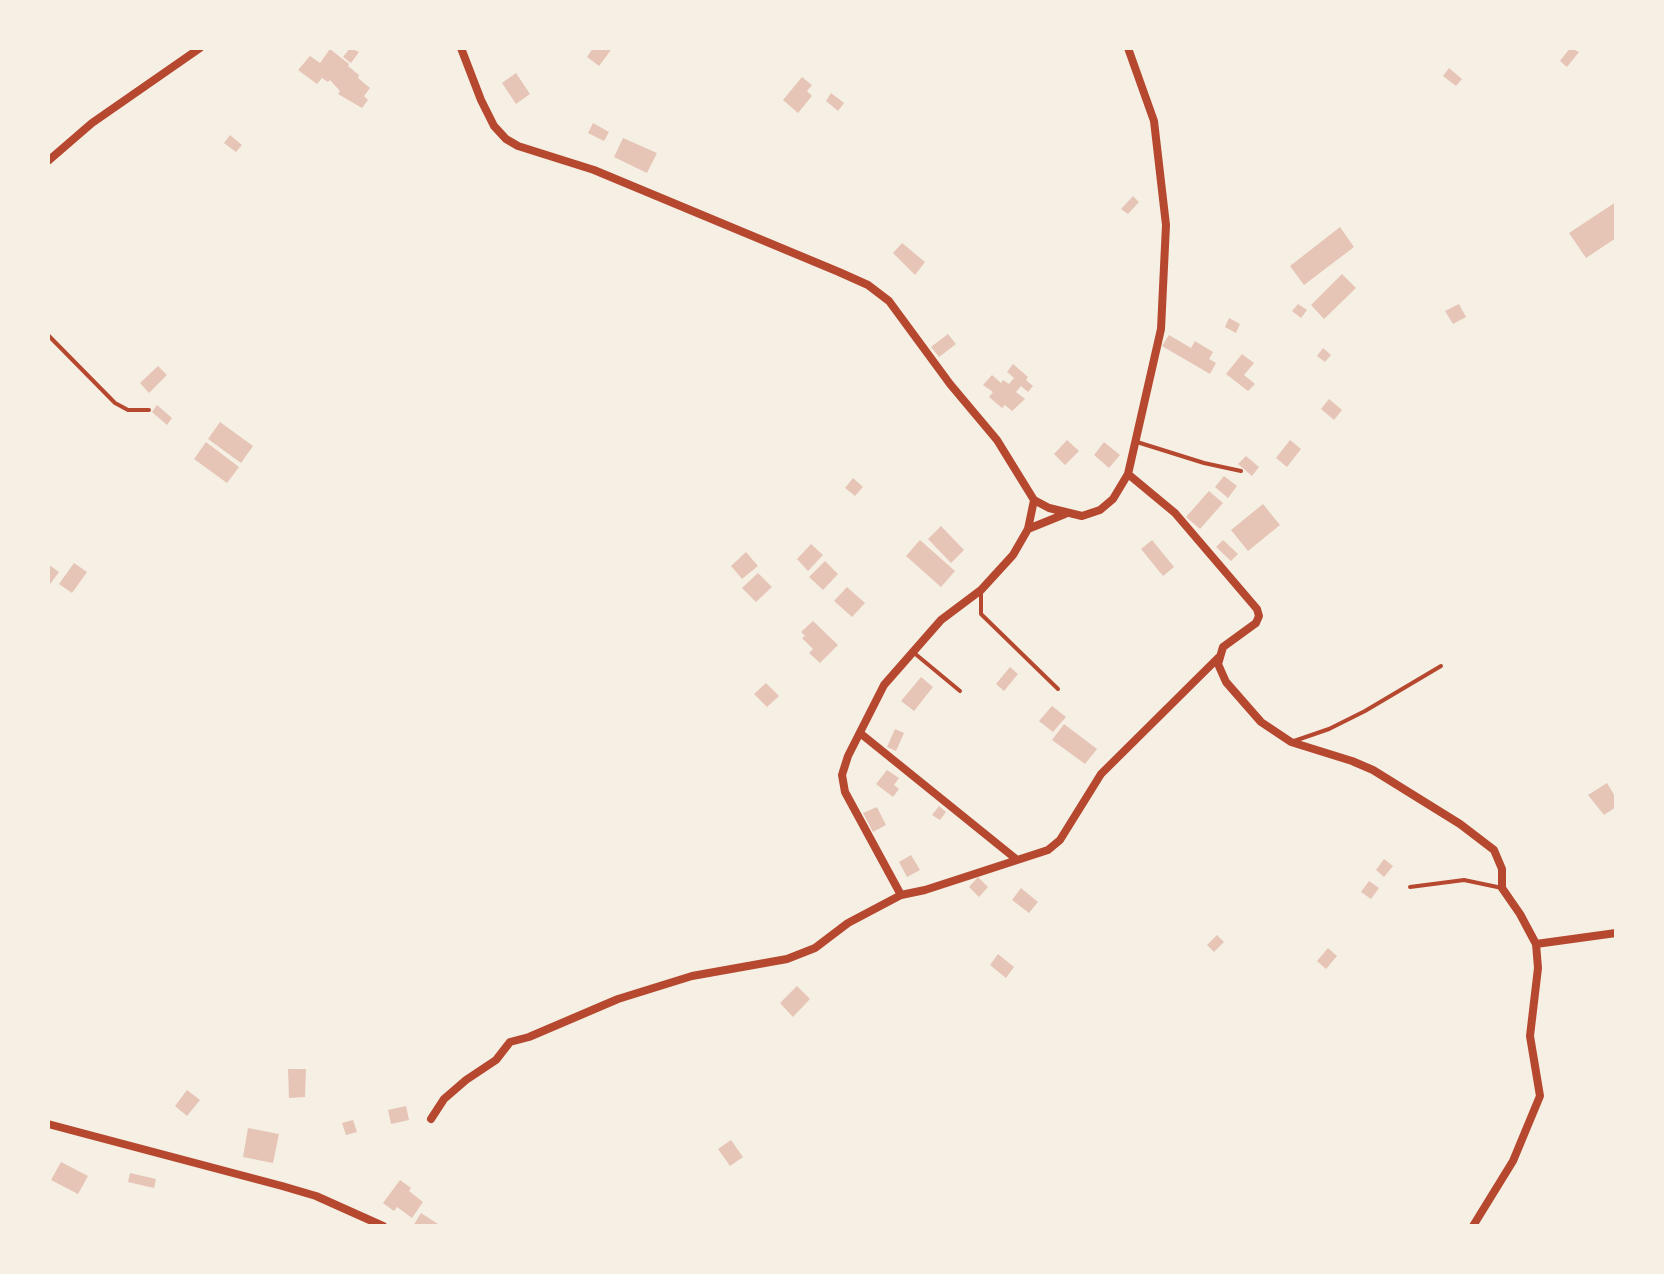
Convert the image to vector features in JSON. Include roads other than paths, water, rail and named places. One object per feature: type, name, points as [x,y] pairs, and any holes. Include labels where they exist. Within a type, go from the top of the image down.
[{"type":"street","points":[[48,161],[92,123],[200,48]]},
{"type":"street","points":[[461,48],[494,126],[518,146],[594,170],[868,285],[889,301],[950,384],[997,440],[1034,500],[1066,514],[1082,516],[1100,510],[1113,499],[1128,474],[1161,329],[1166,225],[1154,121],[1128,48]]},
{"type":"street","points":[[1128,474],[1175,513],[1257,609],[1259,616],[1256,623],[1223,647],[1219,658],[1220,672],[1261,722],[1291,742],[1373,770],[1460,824],[1494,850],[1502,869],[1502,888],[1536,944],[1538,968],[1530,1036],[1540,1096],[1513,1161],[1473,1226]]},
{"type":"street","points":[[901,895],[845,792],[842,775],[884,685],[941,620],[981,590],[1013,555],[1028,529],[1034,500]]},
{"type":"street","points":[[1028,529],[1066,514]]},
{"type":"street","points":[[431,1119],[444,1099],[496,1060],[510,1042],[618,999],[692,976],[787,959],[815,948],[848,923],[901,895],[1048,850],[1060,840],[1101,774],[1219,658]]},
{"type":"street","points":[[860,733],[1016,859]]},
{"type":"street","points":[[1536,944],[1616,933]]},
{"type":"street","points":[[48,1124],[316,1196],[383,1226]]},
{"type":"lane","points":[[48,335],[115,403],[128,410],[149,410]]},
{"type":"lane","points":[[1137,442],[1241,471]]},
{"type":"lane","points":[[981,590],[981,614],[1058,689]]},
{"type":"lane","points":[[913,652],[960,691]]},
{"type":"lane","points":[[1291,742],[1353,717],[1441,666]]},
{"type":"lane","points":[[1410,887],[1464,880],[1502,888]]}]
